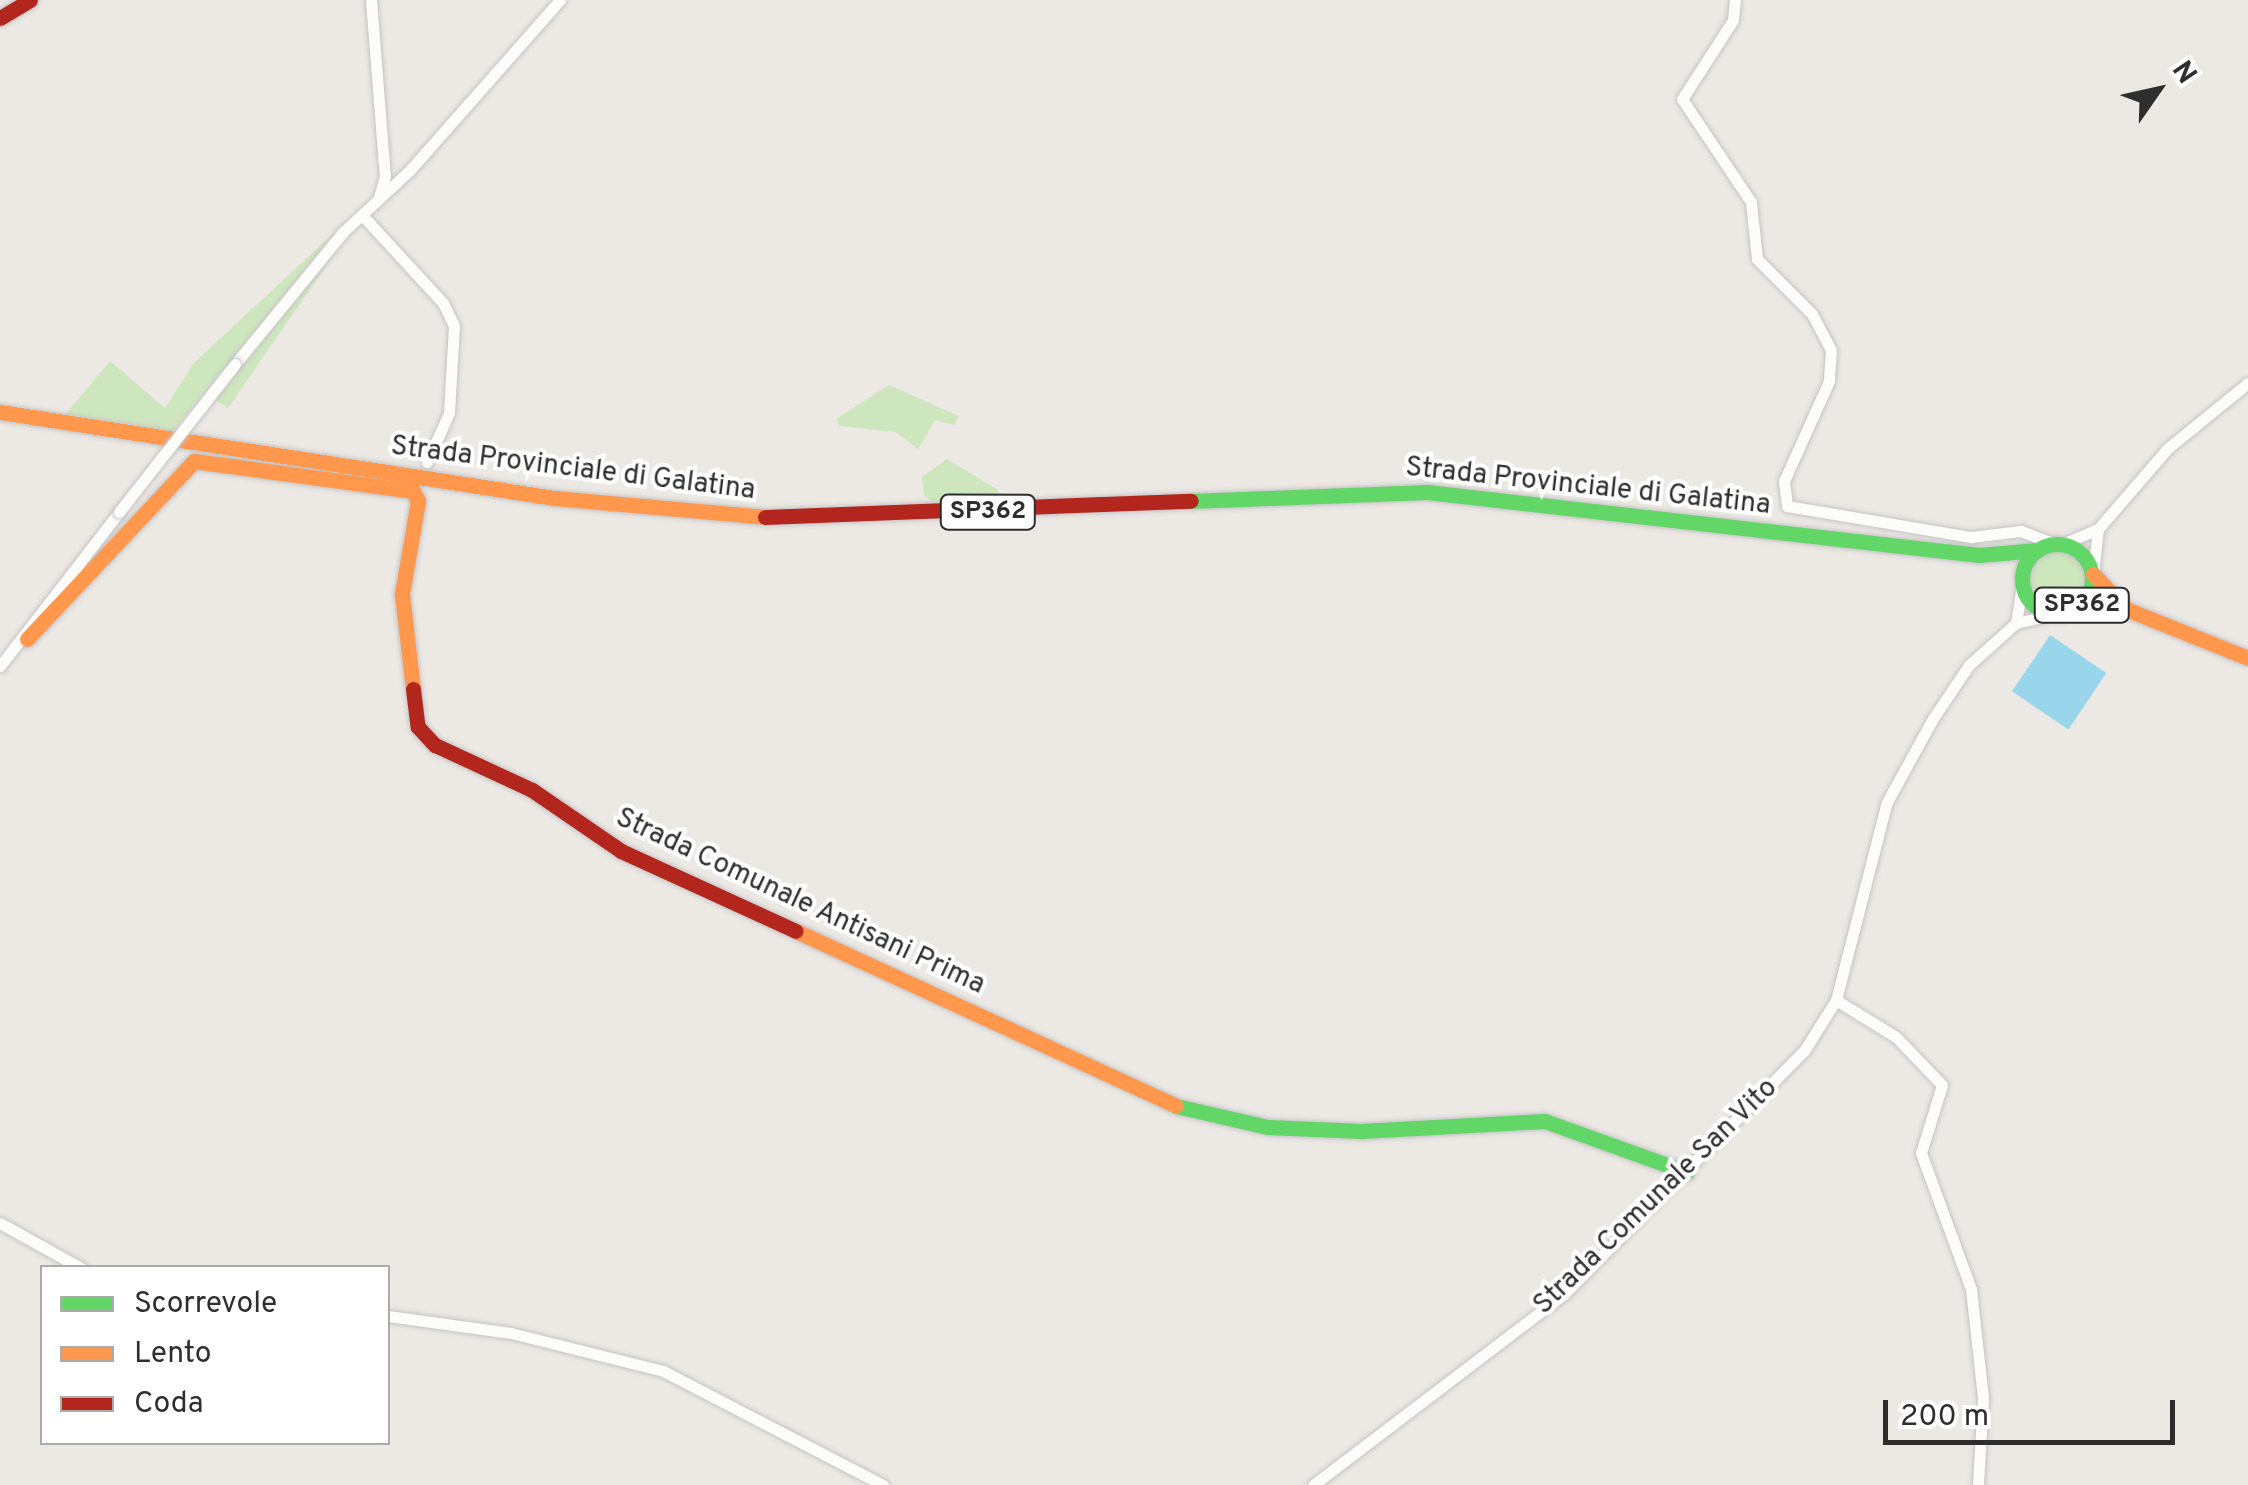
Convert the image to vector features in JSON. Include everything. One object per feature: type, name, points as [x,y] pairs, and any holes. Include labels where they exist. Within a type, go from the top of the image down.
[{"type":"main road","points":[[0,18],[30,0]]},
{"type":"main road","name":"Strada Provinciale di Galatina","points":[[0,412],[554,498],[732,518],[1427,492],[1979,556],[2052,545]]},
{"type":"main road","name":"Strada Comunale Antisani Prima","points":[[27,639],[194,461],[413,492],[418,501],[402,594],[418,727],[435,745],[532,790],[621,851],[1182,1108],[1268,1127],[1361,1131],[1546,1121],[1687,1172]]},
{"type":"main road","name":"SP362","points":[[2022,586],[2052,545],[2093,574],[2126,609]]},
{"type":"main road","name":"Strada Provinciale di Galatina","points":[[1979,556],[2022,586],[2050,615]]},
{"type":"main road","name":"SP362","points":[[2078,610],[2093,574]]},
{"type":"main road","name":"SP362","points":[[2050,615],[2126,609],[2248,658]]},
{"type":"street","points":[[371,0],[386,176],[377,200]]},
{"type":"street","points":[[0,666],[27,639],[234,364],[362,215],[560,0]]},
{"type":"street","points":[[1735,0],[1728,29],[1682,99],[1751,202],[1758,259],[1812,314],[1831,350],[1829,380],[1784,480],[1786,506],[1971,537],[2021,531],[2052,545],[2098,529],[2168,448],[2248,383]]},
{"type":"street","points":[[362,215],[442,303],[454,326],[449,412],[426,462]]},
{"type":"street","points":[[2093,574],[2098,529]]},
{"type":"street","points":[[2022,586],[2016,624],[2050,615]]},
{"type":"street","name":"Strada Comunale San Vito","points":[[1313,1485],[1564,1294],[1804,1051],[1836,1000],[1887,802],[1969,664],[2016,624]]},
{"type":"street","points":[[1836,1000],[1896,1038],[1942,1086],[1921,1153],[1971,1289],[1983,1398],[1978,1485]]},
{"type":"street","points":[[0,1223],[76,1265]]},
{"type":"street","points":[[390,1316],[511,1333],[663,1371],[883,1485]]},
{"type":"green space","points":[[336,231],[173,431],[66,414],[110,361],[165,408],[194,363]]},
{"type":"green space","points":[[342,243],[228,408],[215,400],[238,371]]},
{"type":"green space","points":[[889,385],[959,416],[954,425],[935,420],[918,449],[896,432],[840,426],[836,419]]},
{"type":"green space","points":[[947,459],[998,490],[998,501],[939,507],[924,495],[922,477]]},
{"type":"green space","points":[[2057,552],[2076,560],[2084,579],[2076,598],[2057,606],[2038,598],[2030,579],[2038,560]]},
{"type":"water","points":[[2050,635],[2106,673],[2068,729],[2012,691]]},
{"type":"traffic: fast","points":[[1191,501],[1427,492],[1979,555],[2038,550]]},
{"type":"traffic: fast","points":[[2057,544],[2071,546],[2082,554],[2090,565],[2092,579],[2090,593],[2082,604],[2071,612],[2057,614],[2043,612],[2032,604],[2024,593],[2022,579],[2024,565],[2032,554],[2043,546],[2057,544]]},
{"type":"traffic: fast","points":[[1176,1106],[1268,1127],[1361,1131],[1545,1121],[1687,1172]]},
{"type":"traffic: slow","points":[[0,412],[554,498],[765,517]]},
{"type":"traffic: slow","points":[[27,639],[194,461],[413,491],[418,501],[402,594],[413,689]]},
{"type":"traffic: slow","points":[[2093,574],[2126,609]]},
{"type":"traffic: slow","points":[[2077,609],[2126,609],[2248,658]]},
{"type":"traffic: slow","points":[[796,931],[1176,1106]]},
{"type":"traffic: jam","points":[[0,18],[30,0]]},
{"type":"traffic: jam","points":[[765,517],[1191,501]]},
{"type":"traffic: jam","points":[[413,689],[418,727],[435,745],[532,790],[621,851],[796,931]]}]
